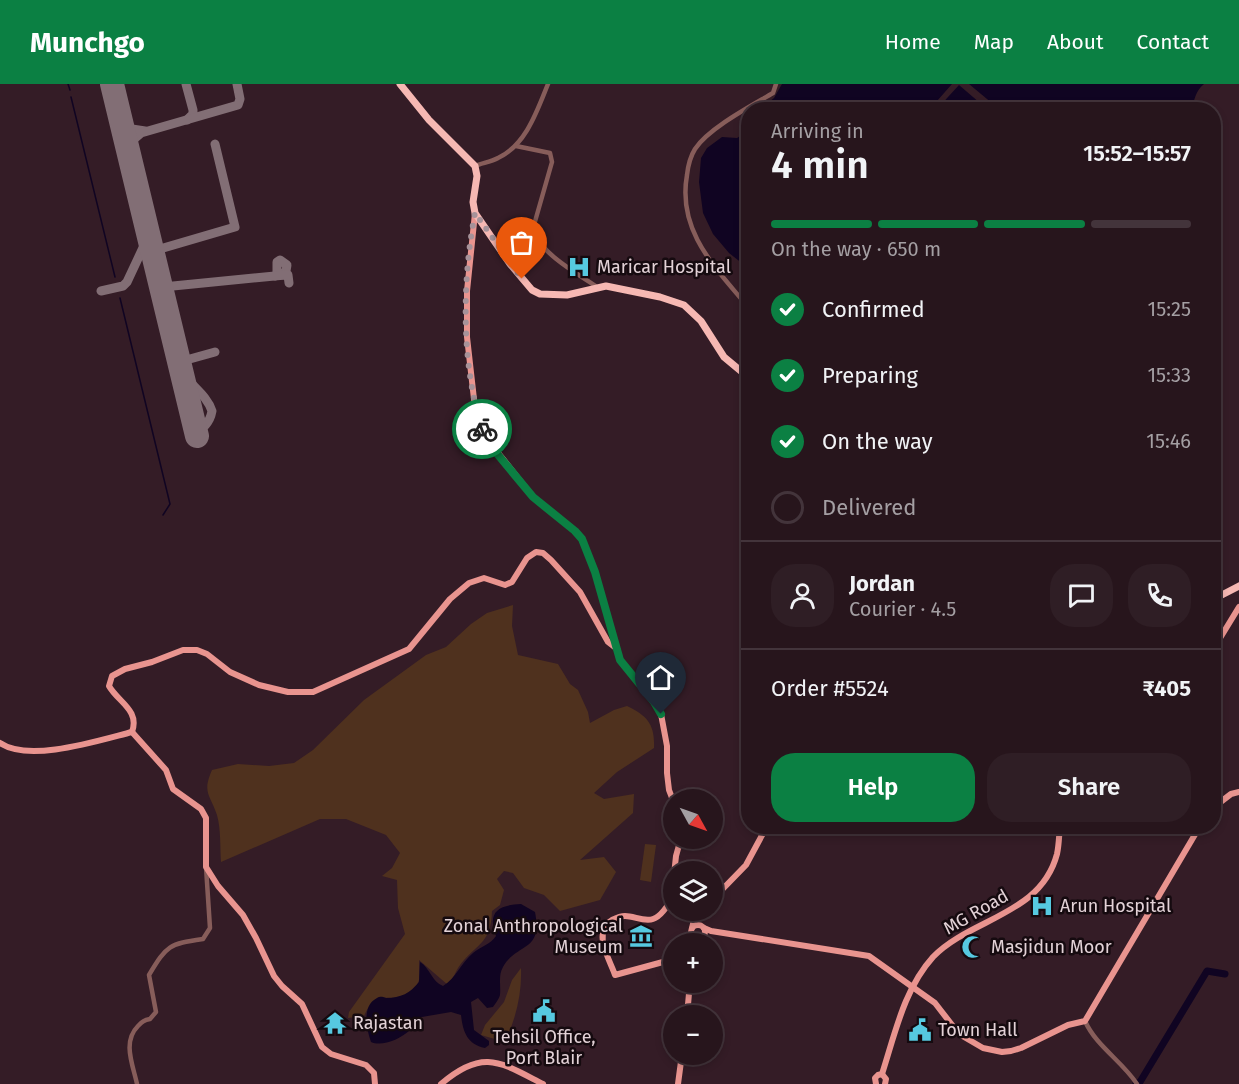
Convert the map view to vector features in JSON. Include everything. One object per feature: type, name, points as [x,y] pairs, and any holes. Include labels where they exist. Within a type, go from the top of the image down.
[{"type":"highway","points":[[400,84],[429,120],[475,166],[477,176],[473,202],[475,213],[510,264],[532,290],[540,294],[567,295],[606,286],[660,297],[684,305],[701,321],[724,357],[741,371]]},
{"type":"highway","points":[[1221,595],[1239,586]]},
{"type":"main road","points":[[475,213],[467,291],[466,337],[475,408],[484,435],[533,497],[582,539],[595,572],[620,660],[661,714],[668,746],[669,789]]},
{"type":"main road","points":[[132,732],[135,722],[132,713],[109,686],[112,676],[119,672],[183,650],[197,650],[207,654],[230,672],[259,685],[288,692],[321,691],[409,649],[450,599],[469,583],[484,578],[504,585],[512,582],[526,558],[536,552],[543,553],[551,560],[580,592],[608,642],[617,649]]},
{"type":"main road","points":[[1221,637],[1239,607]]},
{"type":"main road","points":[[0,743],[6,747],[30,752],[73,747],[132,732]]},
{"type":"main road","points":[[132,732],[166,770],[173,789],[201,808],[206,818],[206,867],[243,915],[274,976],[302,1004],[322,1047],[331,1054],[366,1065],[374,1073],[375,1084]]},
{"type":"main road","points":[[1221,802],[1231,794],[1239,792]]},
{"type":"main road","points":[[723,889],[746,866],[763,834]]},
{"type":"main road","name":"MG Road","points":[[876,1084],[876,1076],[882,1074],[911,986],[933,957],[950,943],[968,931],[1018,906],[1036,889],[1053,865],[1059,834]]},
{"type":"main road","points":[[723,934],[869,956],[935,1004],[959,1034],[983,1048],[1002,1052],[1021,1048],[1068,1025],[1085,1021],[1195,834]]},
{"type":"main road","points":[[663,911],[653,919],[645,920],[624,916],[607,924],[602,932],[602,940],[615,975],[663,962]]},
{"type":"main road","points":[[692,931],[694,921]]},
{"type":"main road","points":[[703,921],[705,933]]},
{"type":"main road","points":[[692,931],[697,925],[718,933]]},
{"type":"main road","points":[[441,1084],[470,1064],[495,1062],[512,1066],[543,1084]]},
{"type":"main road","points":[[678,1084],[681,1065]]},
{"type":"main road","points":[[882,1074],[888,1083]]},
{"type":"street","points":[[475,166],[497,159],[516,146],[536,114],[548,84]]},
{"type":"street","points":[[759,102],[773,93],[776,84]]},
{"type":"street","points":[[741,114],[711,133],[695,148],[689,161],[684,197],[696,239],[710,261],[741,299]]},
{"type":"street","points":[[516,146],[550,153],[552,162],[532,232],[550,254],[564,266],[597,287]]},
{"type":"street","points":[[138,1084],[129,1049],[131,1032],[156,1012],[149,975],[162,952],[178,943],[203,939],[210,928],[206,867]]},
{"type":"street","points":[[1085,1021],[1095,1038],[1122,1064],[1136,1082]]},
{"type":"shaded area","points":[[782,84],[1204,84],[1197,92],[1194,102],[769,102]]},
{"type":"shaded area","points":[[741,135],[741,262],[729,253],[713,234],[703,213],[699,182],[701,158],[707,148],[722,137],[737,138]]},
{"type":"shaded area","points":[[513,605],[512,626],[518,655],[558,664],[570,684],[578,690],[588,712],[590,723],[627,706],[645,718],[651,727],[654,748],[617,772],[594,793],[604,799],[634,794],[633,813],[580,860],[604,857],[616,872],[600,900],[560,911],[544,895],[524,888],[513,873],[504,871],[497,879],[504,890],[500,905],[492,911],[489,931],[464,960],[448,985],[419,960],[419,980],[415,990],[397,1000],[376,999],[364,1016],[348,1018],[349,1012],[405,934],[398,908],[397,880],[382,876],[392,868],[400,853],[386,835],[346,819],[320,819],[221,862],[218,820],[207,789],[212,770],[238,764],[269,766],[294,763],[313,750],[364,700],[426,655],[446,647],[487,613]]},
{"type":"shaded area","points":[[645,844],[656,845],[651,882],[640,880]]},
{"type":"shaded area","points":[[521,904],[535,912],[536,925],[532,941],[509,959],[501,970],[500,995],[493,1007],[487,1008],[478,998],[471,1002],[474,1030],[489,1041],[489,1045],[485,1048],[474,1044],[465,1032],[461,1015],[451,1012],[416,1018],[410,1030],[401,1037],[380,1044],[371,1042],[366,1018],[372,1002],[380,997],[401,996],[412,989],[419,982],[420,962],[443,986],[469,957],[496,936],[493,921],[497,911],[506,906]]},
{"type":"shaded area","points":[[521,968],[517,1006],[505,1042],[481,1035],[485,1025],[504,1002],[512,980]]},
{"type":"pier","points":[[952,84],[969,84],[991,102],[979,102],[959,85],[943,102],[936,102]]},
{"type":"waterway","points":[[68,84],[70,90]]},
{"type":"waterway","points":[[71,97],[115,277]]},
{"type":"waterway","points":[[120,298],[170,504],[163,515]]},
{"type":"waterway","points":[[1136,1084],[1140,1082],[1207,971],[1225,974]]},
{"type":"taxiway","points":[[186,84],[193,110],[193,114],[187,120]]},
{"type":"taxiway","points":[[128,148],[141,133],[238,105],[240,99],[237,84]]},
{"type":"taxiway","points":[[121,122],[132,129],[145,131]]},
{"type":"taxiway","points":[[153,251],[235,227],[215,144]]},
{"type":"taxiway","points":[[101,291],[123,286],[127,282],[149,235]]},
{"type":"taxiway","points":[[275,276],[277,262],[280,260],[287,265],[282,275]]},
{"type":"taxiway","points":[[161,285],[163,287],[285,275],[288,275],[289,283]]},
{"type":"taxiway","points":[[179,362],[215,352]]},
{"type":"taxiway","points":[[182,372],[210,405],[212,411],[210,419],[196,431],[192,431],[188,426],[190,404]]},
{"type":"runway","points":[[112,84],[197,436]]},
{"type":"way so far","points":[[482,429],[475,408],[466,337],[467,291],[475,213],[522,279]]},
{"type":"place","name":"Maricar Hospital","points":[[579,267]]},
{"type":"place","name":"Arun Hospital","points":[[1042,906]]},
{"type":"place","name":"Zonal Anthropological Museum","points":[[641,936]]},
{"type":"place","name":"Masjidun Moor","points":[[973,947]]},
{"type":"place","name":"Tehsil Office, Port Blair","points":[[544,1011]]},
{"type":"place","name":"Rajastan","points":[[335,1023]]},
{"type":"place","name":"Town Hall","points":[[920,1030]]},
{"type":"route","points":[[482,429],[494,450],[533,497],[582,539],[595,572],[620,660],[661,714]]}]
